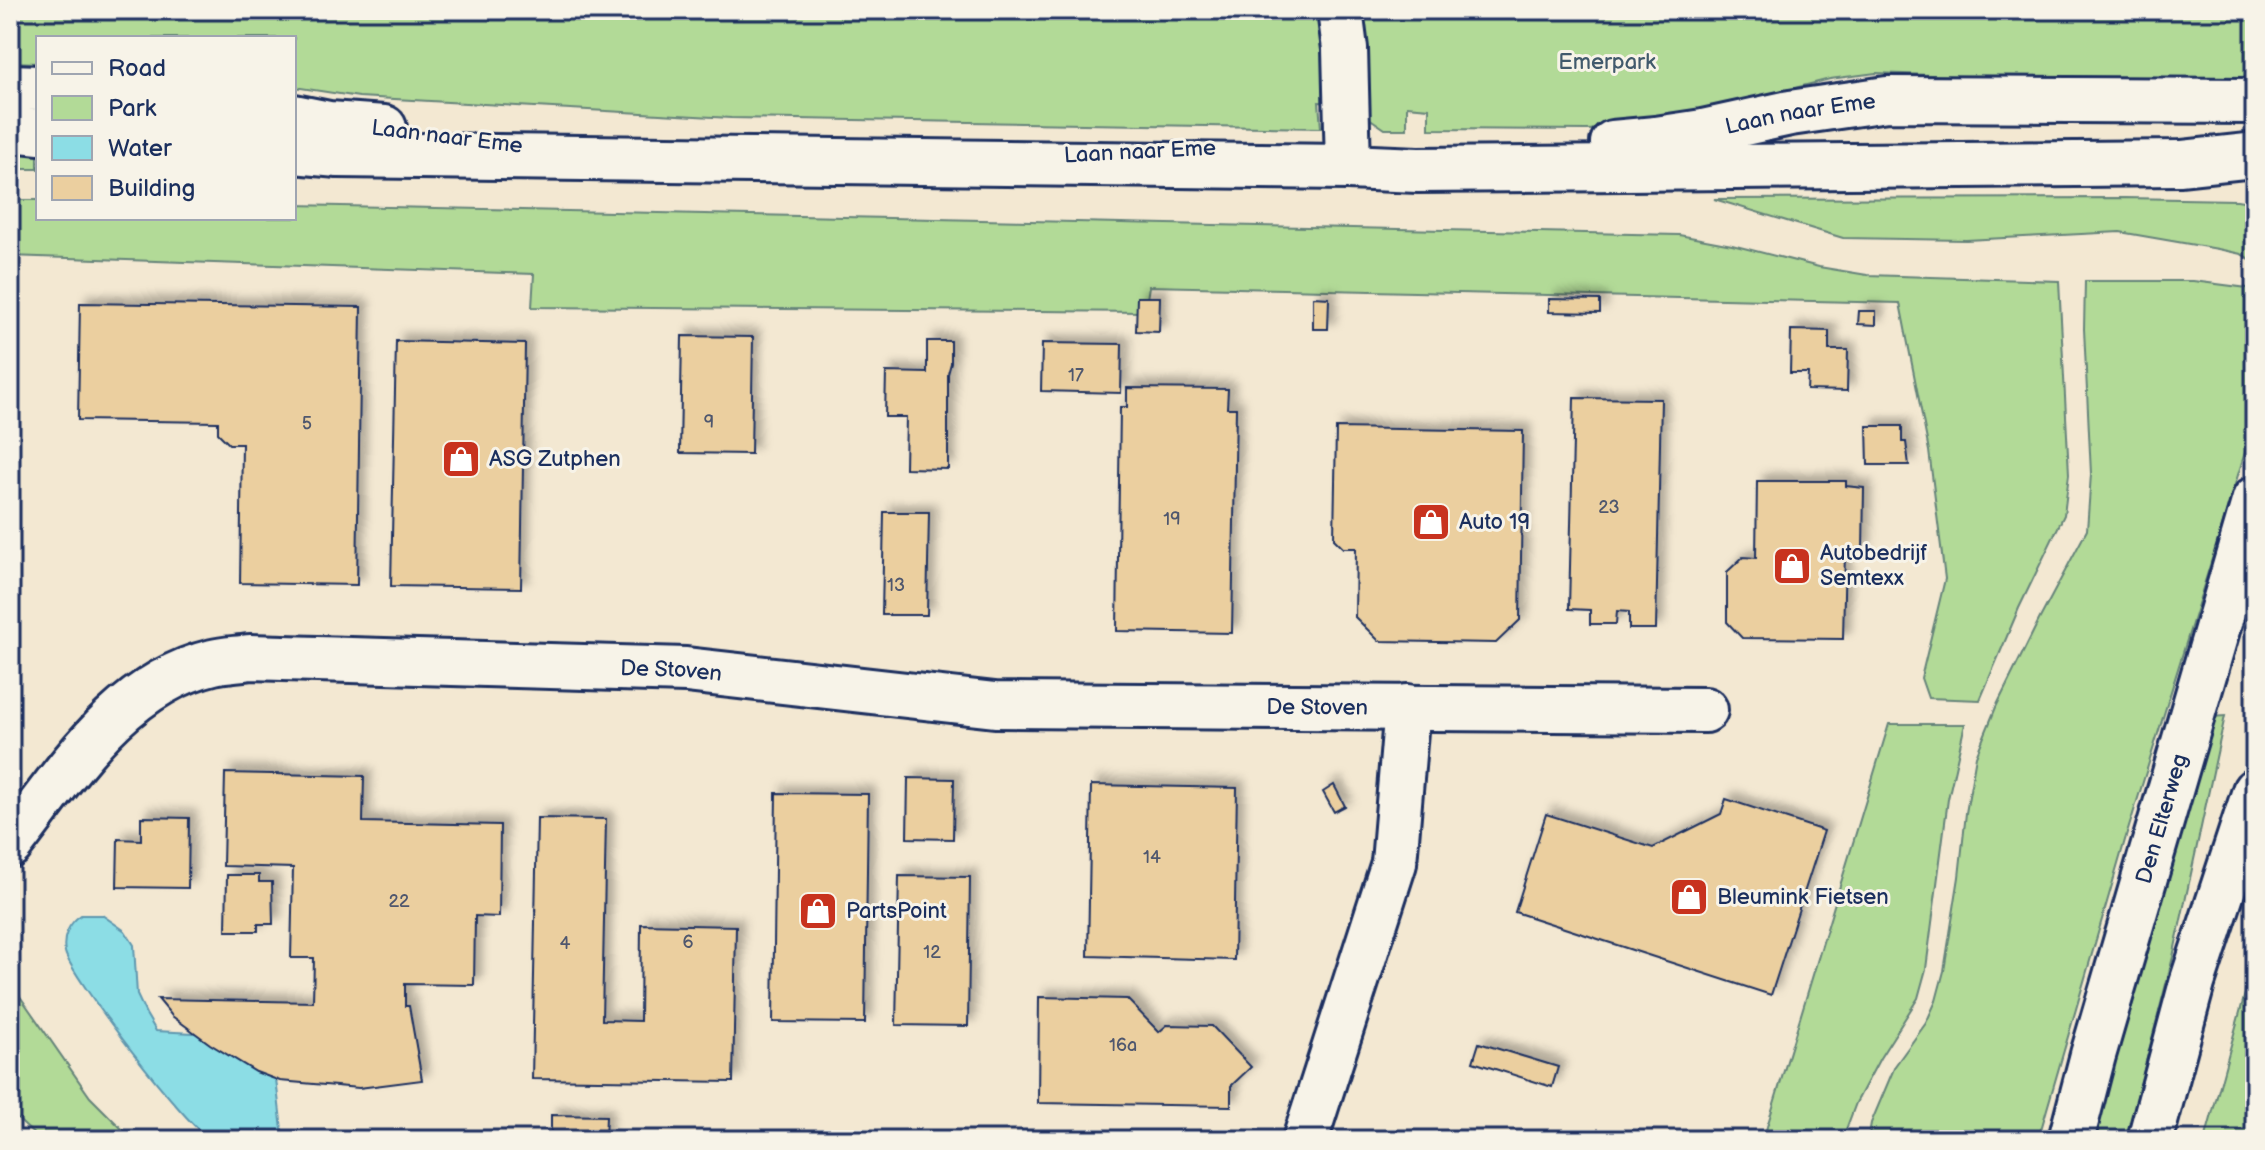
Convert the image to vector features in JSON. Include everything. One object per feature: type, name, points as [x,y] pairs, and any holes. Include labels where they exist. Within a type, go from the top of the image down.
[{"type":"street","points":[[1342,29],[1348,155]]},
{"type":"street","points":[[10,87],[36,88]]},
{"type":"street","name":"Laan naar Eme","points":[[296,151],[338,155],[931,161],[1348,155],[1610,143],[1672,137],[1790,113],[1887,99],[2255,101]]},
{"type":"street","name":"Laan naar Eme","points":[[296,117],[329,124],[423,131],[600,157]]},
{"type":"street","points":[[10,129],[36,132]]},
{"type":"street","name":"Laan naar Eme","points":[[1348,155],[1418,170],[2181,163],[2255,155]]},
{"type":"street","name":"Laan naar Eme","points":[[2181,163],[2255,188]]},
{"type":"street","name":"Den Elterweg","points":[[2071,1140],[2255,499]]},
{"type":"street","name":"De Stoven","points":[[10,845],[104,726],[138,697],[179,674],[213,662],[250,657],[686,670],[995,705],[1705,710]]},
{"type":"street","points":[[1305,1140],[1394,863],[1407,707]]},
{"type":"street","points":[[2150,1140],[2192,983],[2255,791]]},
{"type":"green space","name":"Emerpark","points":[[10,10],[2255,10],[2255,79],[2041,79],[1876,73],[1830,79],[1642,127],[1587,130],[1429,129],[1429,108],[1407,106],[1407,129],[1385,129],[1366,116],[1364,104],[1319,102],[1321,128],[731,118],[359,97],[296,87],[296,36],[36,36],[36,63],[10,62]]},
{"type":"green space","points":[[10,138],[36,140],[36,169],[10,169]]},
{"type":"green space","points":[[2124,198],[2255,203],[2255,262],[2241,254],[2120,232],[1966,240],[1843,238],[1714,199]]},
{"type":"green space","points":[[10,200],[36,200],[36,220],[296,220],[296,205],[1679,235],[1867,275],[2059,281],[2069,474],[2064,515],[2019,608],[1980,700],[1928,698],[1921,678],[1945,579],[1929,451],[1900,303],[1149,286],[1145,312],[532,307],[534,274],[10,256]]},
{"type":"green space","points":[[2085,281],[2193,281],[2255,289],[2255,420],[2125,840],[2038,1140],[1868,1140],[1871,1123],[1895,1066],[1926,1023],[1936,1001],[1944,971],[1976,756],[1996,707],[2087,530],[2091,474],[2084,329]]},
{"type":"green space","points":[[2225,716],[2173,957],[2126,1140],[2085,1140],[2210,717]]},
{"type":"green space","points":[[1889,724],[1965,724],[1948,799],[1926,969],[1918,998],[1880,1058],[1856,1103],[1842,1140],[1763,1140]]},
{"type":"green space","points":[[2255,957],[2255,1140],[2205,1140]]},
{"type":"green space","points":[[10,982],[90,1097],[133,1140],[40,1140],[10,1112]]},
{"type":"water","points":[[81,915],[102,915],[125,931],[134,945],[137,995],[156,1031],[271,1037],[283,1138],[304,1140],[216,1141],[200,1131],[132,1052],[72,966],[65,952],[65,941],[70,926]]},
{"type":"building","points":[[1137,297],[1160,297],[1159,332],[1136,331]]},
{"type":"building","points":[[1313,297],[1329,298],[1328,329],[1313,329]]},
{"type":"building","points":[[1549,299],[1600,300],[1600,313],[1549,312]]},
{"type":"building","points":[[80,303],[361,307],[357,585],[240,583],[242,444],[229,444],[218,433],[218,422],[78,420]]},
{"type":"building","points":[[1859,311],[1876,311],[1876,325],[1858,324]]},
{"type":"building","points":[[1791,330],[1829,331],[1829,350],[1848,350],[1847,391],[1807,390],[1808,373],[1790,373]]},
{"type":"building","points":[[682,336],[753,337],[751,454],[680,453]]},
{"type":"building","points":[[396,341],[525,344],[521,588],[391,586]]},
{"type":"building","points":[[927,341],[951,341],[948,469],[905,468],[906,417],[885,417],[886,372],[927,373]]},
{"type":"building","points":[[1042,343],[1122,344],[1121,393],[1041,391]]},
{"type":"building","points":[[1127,388],[1228,389],[1227,408],[1236,408],[1232,633],[1117,631],[1120,407],[1127,407]]},
{"type":"building","points":[[1574,398],[1661,399],[1656,629],[1629,629],[1629,612],[1617,611],[1616,624],[1590,624],[1590,610],[1569,609]]},
{"type":"building","points":[[1867,426],[1902,426],[1902,442],[1906,442],[1909,465],[1868,465]]},
{"type":"building","points":[[1336,428],[1523,431],[1520,620],[1496,643],[1379,641],[1355,617],[1356,548],[1343,548],[1334,539]]},
{"type":"building","points":[[1757,481],[1846,481],[1846,486],[1864,488],[1863,551],[1845,551],[1843,639],[1742,638],[1727,622],[1727,572],[1743,557],[1756,558]]},
{"type":"building","points":[[884,512],[929,512],[927,615],[882,615]]},
{"type":"building","points":[[225,773],[364,776],[363,822],[500,825],[499,917],[475,916],[474,985],[405,984],[405,1006],[409,1006],[422,1080],[359,1088],[280,1081],[256,1072],[210,1044],[172,1016],[158,999],[313,1002],[314,958],[291,958],[293,868],[223,866]]},
{"type":"building","points":[[908,778],[954,779],[953,839],[907,838]]},
{"type":"building","points":[[1091,785],[1237,788],[1234,960],[1088,956]]},
{"type":"building","points":[[1334,785],[1345,806],[1334,812],[1323,792]]},
{"type":"building","points":[[776,793],[868,794],[865,1023],[773,1022]]},
{"type":"building","points":[[1726,799],[1824,831],[1771,995],[1515,912],[1546,814],[1653,848],[1721,814]]},
{"type":"building","points":[[141,817],[189,818],[188,888],[117,887],[118,839],[141,840]]},
{"type":"building","points":[[537,818],[606,819],[602,1020],[640,1021],[641,924],[736,926],[733,1082],[532,1079]]},
{"type":"building","points":[[227,875],[259,875],[259,882],[272,882],[273,924],[258,924],[258,931],[226,931]]},
{"type":"building","points":[[899,876],[970,877],[968,1026],[896,1025]]},
{"type":"building","points":[[1039,997],[1127,999],[1159,1032],[1167,1025],[1212,1026],[1251,1067],[1231,1086],[1231,1106],[1038,1103]]},
{"type":"building","points":[[1479,1043],[1558,1067],[1552,1087],[1473,1062]]},
{"type":"building","points":[[551,1115],[606,1116],[605,1140],[551,1140]]},
{"type":"place","name":"ASG Zutphen","points":[[461,459]]},
{"type":"place","name":"Auto 19","points":[[1431,522]]},
{"type":"place","name":"Autobedrijf Semtexx","points":[[1792,566]]},
{"type":"place","name":"Bleumink Fietsen","points":[[1689,897]]},
{"type":"place","name":"PartsPoint","points":[[818,911]]}]
